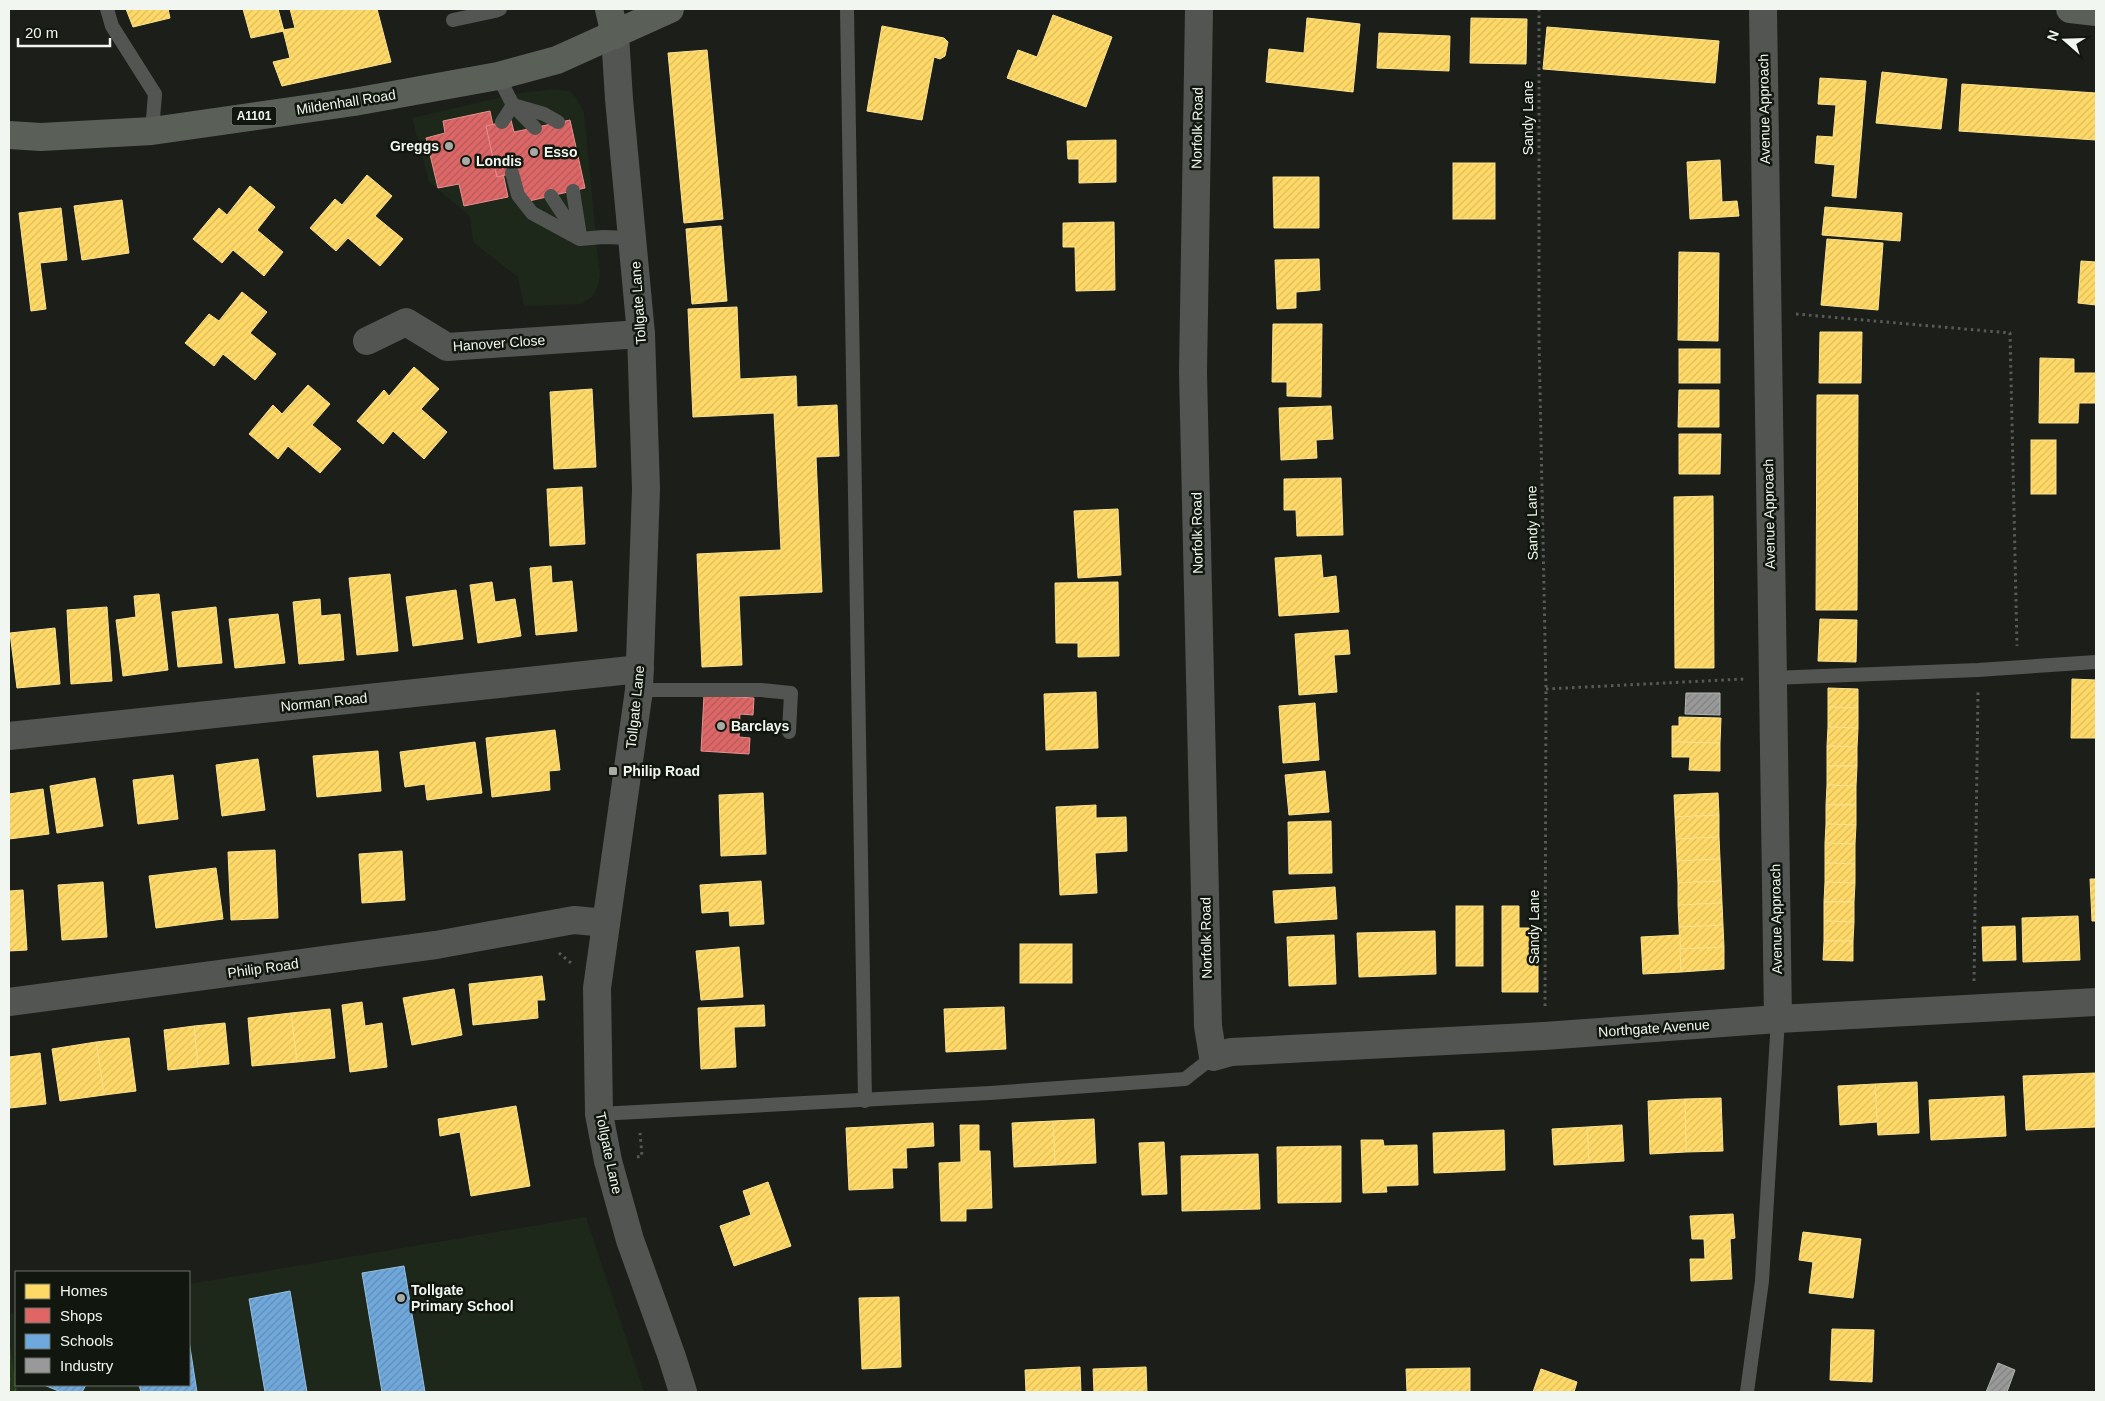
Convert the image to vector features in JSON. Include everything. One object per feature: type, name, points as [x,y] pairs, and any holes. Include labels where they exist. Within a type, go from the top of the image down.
[{"type":"main road","name":"Tollgate Lane","points":[[609,9],[615,35]]},
{"type":"main road","name":"A1101","points":[[615,35],[670,9]]},
{"type":"main road","points":[[2070,9],[2096,12]]},
{"type":"main road","name":"Mildenhall Road","points":[[9,135],[41,137],[152,131],[354,102],[498,76],[557,60],[615,35]]},
{"type":"street","name":"Norfolk Road","points":[[1199,9],[1193,382],[1208,1026],[1213,1057]]},
{"type":"street","name":"Avenue Approach","points":[[1763,9],[1778,1019]]},
{"type":"street","name":"Tollgate Lane","points":[[615,35],[619,99],[641,334],[646,489],[640,679],[597,988],[599,1114],[608,1161],[630,1240],[683,1392]]},
{"type":"street","name":"Hanover Close","points":[[367,341],[406,322],[446,347],[641,334]]},
{"type":"street","name":"Norman Road","points":[[9,736],[640,679]]},
{"type":"street","name":"Philip Road","points":[[9,1002],[436,945],[574,920],[606,923]]},
{"type":"street","name":"Northgate Avenue","points":[[1213,1057],[1230,1052],[1544,1036],[1778,1019],[2096,1002]]},
{"type":"lane","points":[[108,9],[112,26],[155,94],[152,131]]},
{"type":"lane","points":[[453,20],[500,9]]},
{"type":"lane","points":[[847,9],[865,1100]]},
{"type":"lane","points":[[498,76],[513,105],[534,128]]},
{"type":"lane","points":[[502,122],[513,105]]},
{"type":"lane","points":[[513,105],[544,114],[558,122]]},
{"type":"lane","points":[[512,173],[518,194],[532,213],[580,239],[603,237],[633,238]]},
{"type":"lane","points":[[573,191],[580,239]]},
{"type":"lane","points":[[551,196],[580,239]]},
{"type":"lane","points":[[1772,678],[1978,670],[2096,662]]},
{"type":"lane","points":[[640,679],[791,693],[789,732]]},
{"type":"lane","points":[[1747,1392],[1762,1281],[1778,1019]]},
{"type":"lane","points":[[599,1114],[865,1100],[1185,1079],[1213,1057]]},
{"type":"path","name":"Sandy Lane","points":[[1539,9],[1539,339],[1546,688],[1544,1036]]},
{"type":"path","points":[[1766,311],[2010,333],[2018,667]]},
{"type":"path","points":[[1974,1009],[1978,670]]},
{"type":"path","points":[[1546,688],[1772,678]]},
{"type":"shaded area","points":[[555,89],[569,91],[577,99],[584,113],[600,276],[592,297],[582,304],[524,306],[518,277],[473,242],[470,216],[429,182],[412,118],[520,93]]},
{"type":"shaded area","name":"Tollgate Primary School","points":[[586,1217],[644,1392],[9,1392],[9,1314],[15,1313],[15,1386],[190,1386],[190,1284]]},
{"type":"green space","points":[[9,1340],[17,1392],[9,1392]]},
{"type":"building: Homes","points":[[126,9],[168,9],[170,18],[133,27]]},
{"type":"building: Homes","points":[[243,9],[278,9],[284,31],[251,38]]},
{"type":"building: Homes","points":[[290,9],[377,9],[391,62],[282,86],[273,62],[290,58],[283,30],[295,28]]},
{"type":"building: Homes","points":[[1053,15],[1112,37],[1086,107],[1007,78],[1018,50],[1037,57]]},
{"type":"building: Homes","points":[[1307,18],[1360,24],[1353,92],[1266,82],[1269,49],[1304,53]]},
{"type":"building: Homes","points":[[1471,18],[1527,19],[1526,64],[1470,63]]},
{"type":"building: Homes","points":[[882,26],[944,38],[948,42],[945,56],[940,59],[934,57],[922,120],[867,111]]},
{"type":"building: Homes","points":[[1547,27],[1719,41],[1715,83],[1543,69]]},
{"type":"building: Homes","points":[[1379,33],[1450,36],[1449,71],[1377,68]]},
{"type":"building: Homes","points":[[707,50],[723,219],[684,223],[668,53]]},
{"type":"building: Homes","points":[[1882,72],[1947,79],[1941,129],[1876,123]]},
{"type":"building: Homes","points":[[1820,78],[1866,81],[1856,198],[1832,196],[1835,165],[1815,163],[1817,136],[1833,137],[1836,105],[1818,104]]},
{"type":"building: Homes","points":[[1962,84],[2096,93],[2096,140],[1959,131]]},
{"type":"building: Homes","points":[[1116,140],[1116,182],[1079,183],[1079,159],[1068,159],[1067,141]]},
{"type":"building: Homes","points":[[1720,160],[1722,202],[1737,201],[1739,216],[1690,219],[1687,162]]},
{"type":"building: Homes","points":[[1453,163],[1495,163],[1495,219],[1453,219]]},
{"type":"building: Homes","points":[[367,175],[392,196],[375,216],[403,239],[380,266],[348,238],[336,251],[310,228],[335,199],[342,205]]},
{"type":"building: Homes","points":[[1273,177],[1319,177],[1319,228],[1274,228]]},
{"type":"building: Homes","points":[[250,186],[275,207],[257,230],[283,252],[264,276],[233,250],[222,263],[193,239],[219,208],[227,215]]},
{"type":"building: Homes","points":[[122,200],[129,253],[82,260],[74,206]]},
{"type":"building: Homes","points":[[1825,207],[1902,213],[1900,241],[1822,235]]},
{"type":"building: Homes","points":[[61,208],[67,260],[40,263],[46,309],[31,311],[19,213]]},
{"type":"building: Homes","points":[[1114,222],[1115,290],[1076,291],[1075,247],[1063,247],[1063,223]]},
{"type":"building: Homes","points":[[721,226],[727,301],[692,304],[686,229]]},
{"type":"building: Homes","points":[[1827,239],[1883,243],[1878,310],[1821,305]]},
{"type":"building: Homes","points":[[1679,252],[1719,253],[1718,341],[1678,340]]},
{"type":"building: Homes","points":[[1319,259],[1320,290],[1296,292],[1296,308],[1277,309],[1275,260]]},
{"type":"building: Homes","points":[[2081,261],[2096,262],[2096,305],[2078,303]]},
{"type":"building: Homes","points":[[242,292],[267,312],[250,333],[276,354],[255,380],[223,354],[214,366],[185,343],[209,314],[219,321]]},
{"type":"building: Homes","points":[[737,307],[740,379],[796,376],[797,407],[837,405],[839,456],[816,457],[822,592],[739,596],[742,665],[702,667],[697,554],[781,550],[774,413],[693,417],[688,309]]},
{"type":"building: Homes","points":[[1273,324],[1322,324],[1321,397],[1287,396],[1287,382],[1272,382]]},
{"type":"building: Homes","points":[[1820,332],[1862,332],[1861,383],[1819,383]]},
{"type":"building: Homes","points":[[1679,349],[1720,349],[1720,383],[1679,383]]},
{"type":"building: Homes","points":[[2040,358],[2074,359],[2074,373],[2096,373],[2096,403],[2079,403],[2078,423],[2039,423]]},
{"type":"building: Homes","points":[[414,367],[439,389],[421,409],[447,432],[424,459],[393,431],[383,444],[357,421],[384,390],[389,396]]},
{"type":"building: Homes","points":[[308,385],[330,404],[312,425],[341,449],[320,473],[288,446],[278,459],[249,434],[273,405],[282,414]]},
{"type":"building: Homes","points":[[592,389],[596,467],[554,469],[550,392]]},
{"type":"building: Homes","points":[[1679,390],[1719,390],[1719,427],[1678,427]]},
{"type":"building: Homes","points":[[1817,395],[1858,395],[1857,610],[1816,610]]},
{"type":"building: Homes","points":[[1331,406],[1333,439],[1316,440],[1317,458],[1281,460],[1279,408]]},
{"type":"building: Homes","points":[[1679,434],[1721,434],[1720,474],[1679,474]]},
{"type":"building: Homes","points":[[2031,440],[2056,440],[2056,494],[2031,494]]},
{"type":"building: Homes","points":[[1341,478],[1343,535],[1297,536],[1296,510],[1284,510],[1284,479]]},
{"type":"building: Homes","points":[[582,487],[585,544],[550,546],[547,489]]},
{"type":"building: Homes","points":[[1713,496],[1714,668],[1675,668],[1674,497]]},
{"type":"building: Homes","points":[[1118,509],[1121,575],[1078,578],[1074,511]]},
{"type":"building: Homes","points":[[1321,555],[1323,578],[1336,576],[1339,612],[1279,616],[1275,558]]},
{"type":"building: Homes","points":[[551,566],[552,583],[572,581],[577,631],[536,635],[530,568]]},
{"type":"building: Homes","points":[[390,574],[398,651],[357,655],[349,578]]},
{"type":"building: Homes","points":[[492,582],[495,602],[515,599],[521,636],[478,643],[470,585]]},
{"type":"building: Homes","points":[[1118,582],[1119,656],[1078,657],[1078,643],[1056,643],[1055,583]]},
{"type":"building: Homes","points":[[456,590],[463,639],[413,646],[406,597]]},
{"type":"building: Homes","points":[[159,594],[168,670],[123,676],[116,620],[136,617],[134,596]]},
{"type":"building: Homes","points":[[320,599],[321,616],[340,614],[344,660],[299,664],[293,602]]},
{"type":"building: Homes","points":[[107,607],[112,681],[71,684],[67,610]]},
{"type":"building: Homes","points":[[216,607],[222,663],[178,667],[172,612]]},
{"type":"building: Homes","points":[[278,614],[285,663],[235,668],[229,619]]},
{"type":"building: Homes","points":[[1820,619],[1857,620],[1856,662],[1818,661]]},
{"type":"building: Homes","points":[[55,628],[60,684],[17,688],[10,633]]},
{"type":"building: Homes","points":[[1348,630],[1350,654],[1334,655],[1337,692],[1299,695],[1295,634]]},
{"type":"building: Homes","points":[[2072,679],[2096,680],[2096,738],[2071,738]]},
{"type":"building: Homes","points":[[1828,688],[1858,689],[1858,708],[1828,707]]},
{"type":"building: Homes","points":[[1096,692],[1098,748],[1046,750],[1044,694]]},
{"type":"building: Homes","points":[[1315,703],[1319,760],[1283,763],[1279,706]]},
{"type":"building: Homes","points":[[1828,707],[1858,708],[1858,728],[1828,727]]},
{"type":"building: Homes","points":[[1679,717],[1721,718],[1720,743],[1672,742],[1672,726],[1679,726]]},
{"type":"building: Homes","points":[[1828,727],[1858,728],[1857,747],[1827,746]]},
{"type":"building: Homes","points":[[555,730],[560,770],[549,771],[550,790],[492,797],[486,738]]},
{"type":"building: Homes","points":[[475,742],[482,793],[427,800],[425,784],[405,787],[400,752]]},
{"type":"building: Homes","points":[[1672,742],[1720,743],[1720,771],[1689,770],[1690,757],[1672,757]]},
{"type":"building: Homes","points":[[1827,746],[1857,747],[1857,766],[1827,766]]},
{"type":"building: Homes","points":[[378,751],[381,791],[317,797],[313,756]]},
{"type":"building: Homes","points":[[258,759],[265,810],[222,816],[216,765]]},
{"type":"building: Homes","points":[[1827,766],[1857,766],[1856,786],[1827,785]]},
{"type":"building: Homes","points":[[1325,771],[1329,812],[1289,815],[1285,775]]},
{"type":"building: Homes","points":[[173,775],[178,819],[138,824],[133,780]]},
{"type":"building: Homes","points":[[95,778],[103,826],[57,833],[50,786]]},
{"type":"building: Homes","points":[[1827,785],[1856,786],[1856,805],[1826,805]]},
{"type":"building: Homes","points":[[43,789],[49,834],[9,839],[9,794]]},
{"type":"building: Homes","points":[[763,793],[766,854],[721,856],[719,795]]},
{"type":"building: Homes","points":[[1718,793],[1719,815],[1675,817],[1674,795]]},
{"type":"building: Homes","points":[[1096,805],[1096,818],[1126,817],[1127,851],[1095,853],[1097,893],[1060,895],[1056,807]]},
{"type":"building: Homes","points":[[1826,805],[1856,805],[1856,825],[1826,824]]},
{"type":"building: Homes","points":[[1719,815],[1719,837],[1676,839],[1675,817]]},
{"type":"building: Homes","points":[[1331,821],[1332,873],[1289,874],[1288,822]]},
{"type":"building: Homes","points":[[1826,824],[1856,825],[1855,844],[1825,843]]},
{"type":"building: Homes","points":[[1719,837],[1720,859],[1677,861],[1676,839]]},
{"type":"building: Homes","points":[[1825,843],[1855,844],[1855,864],[1825,863]]},
{"type":"building: Homes","points":[[275,850],[278,918],[231,920],[228,852]]},
{"type":"building: Homes","points":[[402,851],[405,900],[362,903],[359,854]]},
{"type":"building: Homes","points":[[1720,859],[1721,881],[1678,883],[1677,861]]},
{"type":"building: Homes","points":[[1825,863],[1855,864],[1855,883],[1825,882]]},
{"type":"building: Homes","points":[[216,868],[223,919],[156,928],[149,876]]},
{"type":"building: Homes","points":[[2090,879],[2096,879],[2096,921],[2092,921]]},
{"type":"building: Homes","points":[[761,881],[764,924],[730,926],[729,911],[702,913],[700,885]]},
{"type":"building: Homes","points":[[1721,881],[1722,903],[1678,905],[1678,883]]},
{"type":"building: Homes","points":[[103,882],[107,937],[62,940],[58,885]]},
{"type":"building: Homes","points":[[1825,882],[1855,883],[1854,902],[1824,902]]},
{"type":"building: Homes","points":[[1335,887],[1337,919],[1275,923],[1273,891]]},
{"type":"building: Homes","points":[[23,890],[27,950],[9,951],[9,891]]},
{"type":"building: Homes","points":[[1824,902],[1854,902],[1854,922],[1824,921]]},
{"type":"building: Homes","points":[[1722,903],[1723,925],[1679,927],[1678,905]]},
{"type":"building: Homes","points":[[1456,906],[1483,906],[1483,966],[1456,966]]},
{"type":"building: Homes","points":[[1502,906],[1519,906],[1519,928],[1538,928],[1538,992],[1502,992]]},
{"type":"building: Homes","points":[[2078,916],[2080,960],[2023,962],[2022,918]]},
{"type":"building: Homes","points":[[1824,921],[1854,922],[1853,941],[1824,941]]},
{"type":"building: Homes","points":[[1723,925],[1724,947],[1680,949],[1679,927]]},
{"type":"building: Homes","points":[[2015,926],[2016,960],[1983,961],[1982,927]]},
{"type":"building: Homes","points":[[1435,931],[1436,974],[1359,977],[1357,933]]},
{"type":"building: Homes","points":[[1334,935],[1336,984],[1289,986],[1287,937]]},
{"type":"building: Homes","points":[[1680,935],[1681,972],[1643,974],[1641,937]]},
{"type":"building: Homes","points":[[1824,941],[1853,941],[1853,961],[1823,960]]},
{"type":"building: Homes","points":[[1020,944],[1072,944],[1072,983],[1020,983]]},
{"type":"building: Homes","points":[[739,947],[743,997],[701,1000],[696,951]]},
{"type":"building: Homes","points":[[1724,947],[1724,969],[1681,972],[1680,949]]},
{"type":"building: Homes","points":[[542,976],[545,1000],[537,1000],[538,1018],[473,1025],[469,984]]},
{"type":"building: Homes","points":[[454,989],[462,1035],[412,1045],[403,998]]},
{"type":"building: Homes","points":[[362,1002],[365,1026],[382,1023],[387,1067],[350,1072],[342,1005]]},
{"type":"building: Homes","points":[[764,1005],[765,1026],[734,1027],[736,1067],[701,1069],[698,1008]]},
{"type":"building: Homes","points":[[1004,1007],[1006,1049],[946,1052],[944,1009]]},
{"type":"building: Homes","points":[[330,1009],[335,1058],[297,1062],[291,1013]]},
{"type":"building: Homes","points":[[291,1013],[297,1062],[252,1066],[248,1018]]},
{"type":"building: Homes","points":[[225,1023],[229,1064],[198,1067],[194,1026]]},
{"type":"building: Homes","points":[[194,1026],[198,1067],[168,1070],[164,1030]]},
{"type":"building: Homes","points":[[129,1038],[136,1091],[104,1095],[96,1042]]},
{"type":"building: Homes","points":[[96,1042],[104,1095],[60,1101],[52,1049]]},
{"type":"building: Homes","points":[[40,1053],[46,1104],[10,1108],[9,1057]]},
{"type":"building: Homes","points":[[2095,1073],[2096,1127],[2026,1130],[2023,1076]]},
{"type":"building: Homes","points":[[1917,1082],[1919,1133],[1878,1135],[1875,1084]]},
{"type":"building: Homes","points":[[1875,1084],[1877,1122],[1840,1125],[1838,1086]]},
{"type":"building: Homes","points":[[2004,1096],[2006,1136],[1931,1140],[1929,1100]]},
{"type":"building: Homes","points":[[1721,1098],[1723,1151],[1686,1152],[1685,1099]]},
{"type":"building: Homes","points":[[1685,1099],[1686,1152],[1650,1154],[1648,1101]]},
{"type":"building: Homes","points":[[516,1106],[530,1186],[471,1196],[460,1132],[440,1136],[438,1119]]},
{"type":"building: Homes","points":[[1094,1119],[1096,1163],[1055,1165],[1053,1121]]},
{"type":"building: Homes","points":[[1053,1121],[1055,1165],[1014,1167],[1012,1123]]},
{"type":"building: Homes","points":[[933,1123],[934,1146],[906,1148],[907,1168],[892,1168],[893,1188],[849,1190],[846,1128]]},
{"type":"building: Homes","points":[[960,1125],[979,1125],[979,1151],[990,1151],[992,1208],[966,1209],[966,1221],[941,1221],[939,1163],[961,1162]]},
{"type":"building: Homes","points":[[1622,1125],[1624,1161],[1589,1163],[1587,1127]]},
{"type":"building: Homes","points":[[1587,1127],[1589,1163],[1554,1165],[1552,1129]]},
{"type":"building: Homes","points":[[1504,1130],[1505,1170],[1434,1173],[1433,1133]]},
{"type":"building: Homes","points":[[1361,1140],[1383,1140],[1384,1146],[1417,1145],[1418,1185],[1386,1186],[1387,1192],[1363,1193]]},
{"type":"building: Homes","points":[[1164,1142],[1167,1194],[1142,1195],[1139,1143]]},
{"type":"building: Homes","points":[[1341,1146],[1341,1202],[1278,1203],[1277,1147]]},
{"type":"building: Homes","points":[[1258,1154],[1260,1209],[1182,1211],[1181,1156]]},
{"type":"building: Homes","points":[[768,1182],[791,1246],[734,1266],[720,1226],[751,1215],[743,1191]]},
{"type":"building: Homes","points":[[1733,1214],[1735,1238],[1730,1239],[1732,1279],[1691,1281],[1690,1259],[1705,1259],[1704,1239],[1692,1239],[1690,1216]]},
{"type":"building: Homes","points":[[1803,1232],[1861,1239],[1853,1298],[1809,1293],[1813,1262],[1799,1260]]},
{"type":"building: Homes","points":[[899,1297],[901,1367],[862,1369],[859,1298]]},
{"type":"building: Homes","points":[[1832,1329],[1874,1330],[1872,1382],[1830,1380]]},
{"type":"building: Homes","points":[[1080,1367],[1081,1392],[1026,1392],[1025,1370]]},
{"type":"building: Homes","points":[[1146,1367],[1147,1392],[1094,1392],[1093,1369]]},
{"type":"building: Homes","points":[[1470,1368],[1470,1392],[1407,1392],[1406,1369]]},
{"type":"building: Homes","points":[[1541,1369],[1577,1382],[1574,1392],[1533,1392]]},
{"type":"building: Shops","name":"Londis","points":[[490,111],[508,197],[464,206],[459,184],[438,188],[426,138],[445,133],[443,121]]},
{"type":"building: Shops","name":"Esso","points":[[511,120],[514,132],[570,120],[585,188],[525,202],[518,172],[497,177],[486,126]]},
{"type":"building: Shops","name":"Barclays","points":[[704,695],[754,698],[753,715],[740,714],[739,737],[750,738],[749,754],[701,751]]},
{"type":"building: Schools","points":[[404,1266],[425,1392],[382,1392],[362,1273]]},
{"type":"building: Schools","points":[[290,1291],[307,1392],[265,1392],[249,1299]]},
{"type":"building: Schools","points":[[190,1347],[197,1392],[141,1392],[139,1386],[190,1386]]},
{"type":"building: Schools","points":[[46,1386],[85,1386],[82,1392],[61,1392]]},
{"type":"building: Industry","points":[[1686,693],[1720,693],[1720,715],[1685,714]]},
{"type":"building: Industry","points":[[1998,1363],[2015,1370],[2007,1392],[1986,1392]]},
{"type":"place","name":"Greggs","points":[[449,146]]},
{"type":"place","name":"Esso","points":[[534,152]]},
{"type":"place","name":"Londis","points":[[466,161]]},
{"type":"place","name":"Barclays","points":[[721,726]]},
{"type":"place","name":"Philip Road","points":[[613,771]]},
{"type":"place","name":"Tollgate Primary School","points":[[401,1298]]}]
